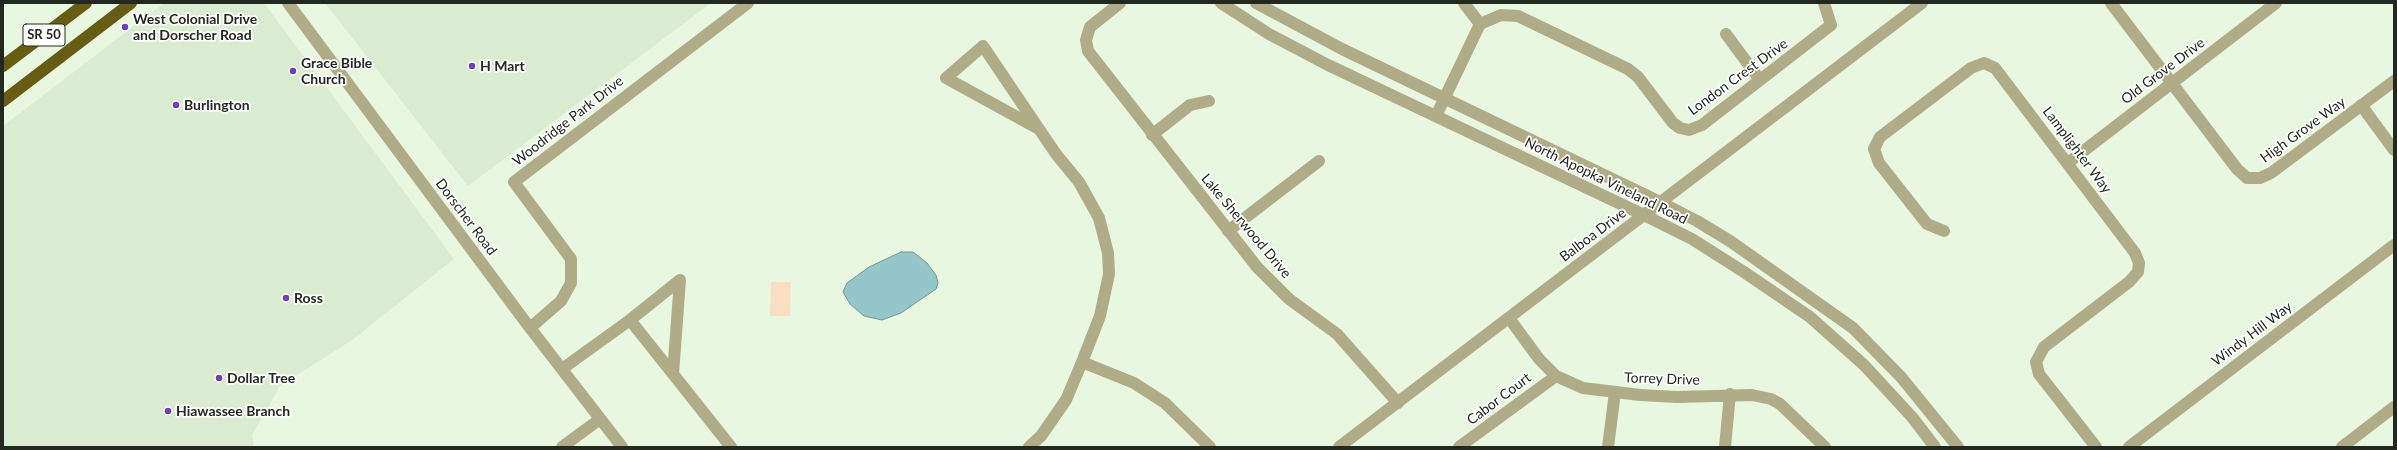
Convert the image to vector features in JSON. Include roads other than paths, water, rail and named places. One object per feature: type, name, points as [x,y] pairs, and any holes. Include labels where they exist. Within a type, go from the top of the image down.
[{"type":"highway","name":"SR 50","points":[[3,66],[86,3]]},
{"type":"highway","name":"SR 50","points":[[3,101],[131,3]]},
{"type":"street","name":"Dorscher Road","points":[[288,3],[530,328],[622,447]]},
{"type":"street","name":"Woodridge Park Drive","points":[[530,328],[561,301],[571,283],[571,259],[514,182],[748,3]]},
{"type":"street","name":"Lake Sherwood Drive","points":[[1120,3],[1090,27],[1086,40],[1088,51],[1152,135],[1258,267],[1289,299],[1337,334],[1398,402]]},
{"type":"street","name":"North Apopka Vineland Road","points":[[1221,3],[1275,38],[1328,66],[1436,116],[1692,239],[1738,268],[1810,318],[1864,365],[1912,417],[1935,447]]},
{"type":"street","name":"North Apopka Vineland Road","points":[[1256,3],[1293,25],[1443,99],[1660,202],[1697,221],[1730,241],[1854,328],[1901,377],[1958,447]]},
{"type":"street","points":[[1436,116],[1480,24],[1464,3]]},
{"type":"street","name":"London Crest Drive","points":[[1480,24],[1501,15],[1518,16],[1628,69],[1638,76],[1673,123],[1680,128],[1689,130],[1702,125],[1831,25],[1824,3]]},
{"type":"street","name":"Balboa Drive","points":[[1339,447],[1922,3]]},
{"type":"street","points":[[2111,3],[2171,83]]},
{"type":"street","name":"Old Grove Drive","points":[[2068,162],[2276,3]]},
{"type":"street","points":[[1726,34],[1760,80]]},
{"type":"street","points":[[1029,447],[1041,436],[1066,400],[1082,362],[1100,316],[1109,274],[1108,253],[1096,212],[1079,182],[1040,129],[983,46],[946,78],[1040,129]]},
{"type":"street","name":"Lamplighter Way","points":[[1944,231],[1927,224],[1880,164],[1874,149],[1880,137],[1971,68],[1984,63],[1995,68],[2068,162],[2135,253],[2139,263],[2138,272],[2129,282],[2044,347],[2036,362],[2039,374],[2096,447]]},
{"type":"street","name":"High Grove Way","points":[[2171,83],[2237,169],[2247,178],[2260,178],[2271,173],[2394,80]]},
{"type":"street","points":[[1152,135],[1190,105],[1209,101]]},
{"type":"street","points":[[2361,105],[2394,150]]},
{"type":"street","points":[[1228,231],[1319,161]]},
{"type":"street","name":"Windy Hill Way","points":[[2129,447],[2394,245]]},
{"type":"street","points":[[562,369],[630,320],[680,280],[673,374]]},
{"type":"street","name":"Torrey Drive","points":[[1509,318],[1539,359],[1556,376],[1583,388],[1677,397],[1730,394],[1752,395],[1780,404],[1825,447]]},
{"type":"street","points":[[630,320],[731,447]]},
{"type":"street","points":[[1082,362],[1134,383],[1165,403],[1210,447]]},
{"type":"street","name":"Cabor Court","points":[[1460,447],[1556,376]]},
{"type":"street","points":[[1608,447],[1615,392]]},
{"type":"street","points":[[1725,447],[1730,394]]},
{"type":"street","points":[[2342,447],[2394,407]]},
{"type":"street","points":[[562,447],[600,419]]},
{"type":"water","points":[[901,252],[913,252],[927,263],[936,275],[938,283],[936,289],[901,313],[882,320],[864,316],[850,304],[843,292],[847,283],[869,267]]},
{"type":"place","name":"West Colonial Drive and Dorscher Road","points":[[125,27]]},
{"type":"place","name":"H Mart","points":[[472,66]]},
{"type":"place","name":"Grace Bible Church","points":[[293,71]]},
{"type":"place","name":"Burlington","points":[[176,105]]},
{"type":"place","name":"Ross","points":[[286,298]]},
{"type":"place","name":"Dollar Tree","points":[[219,378]]},
{"type":"place","name":"Hiawassee Branch","points":[[168,411]]}]
